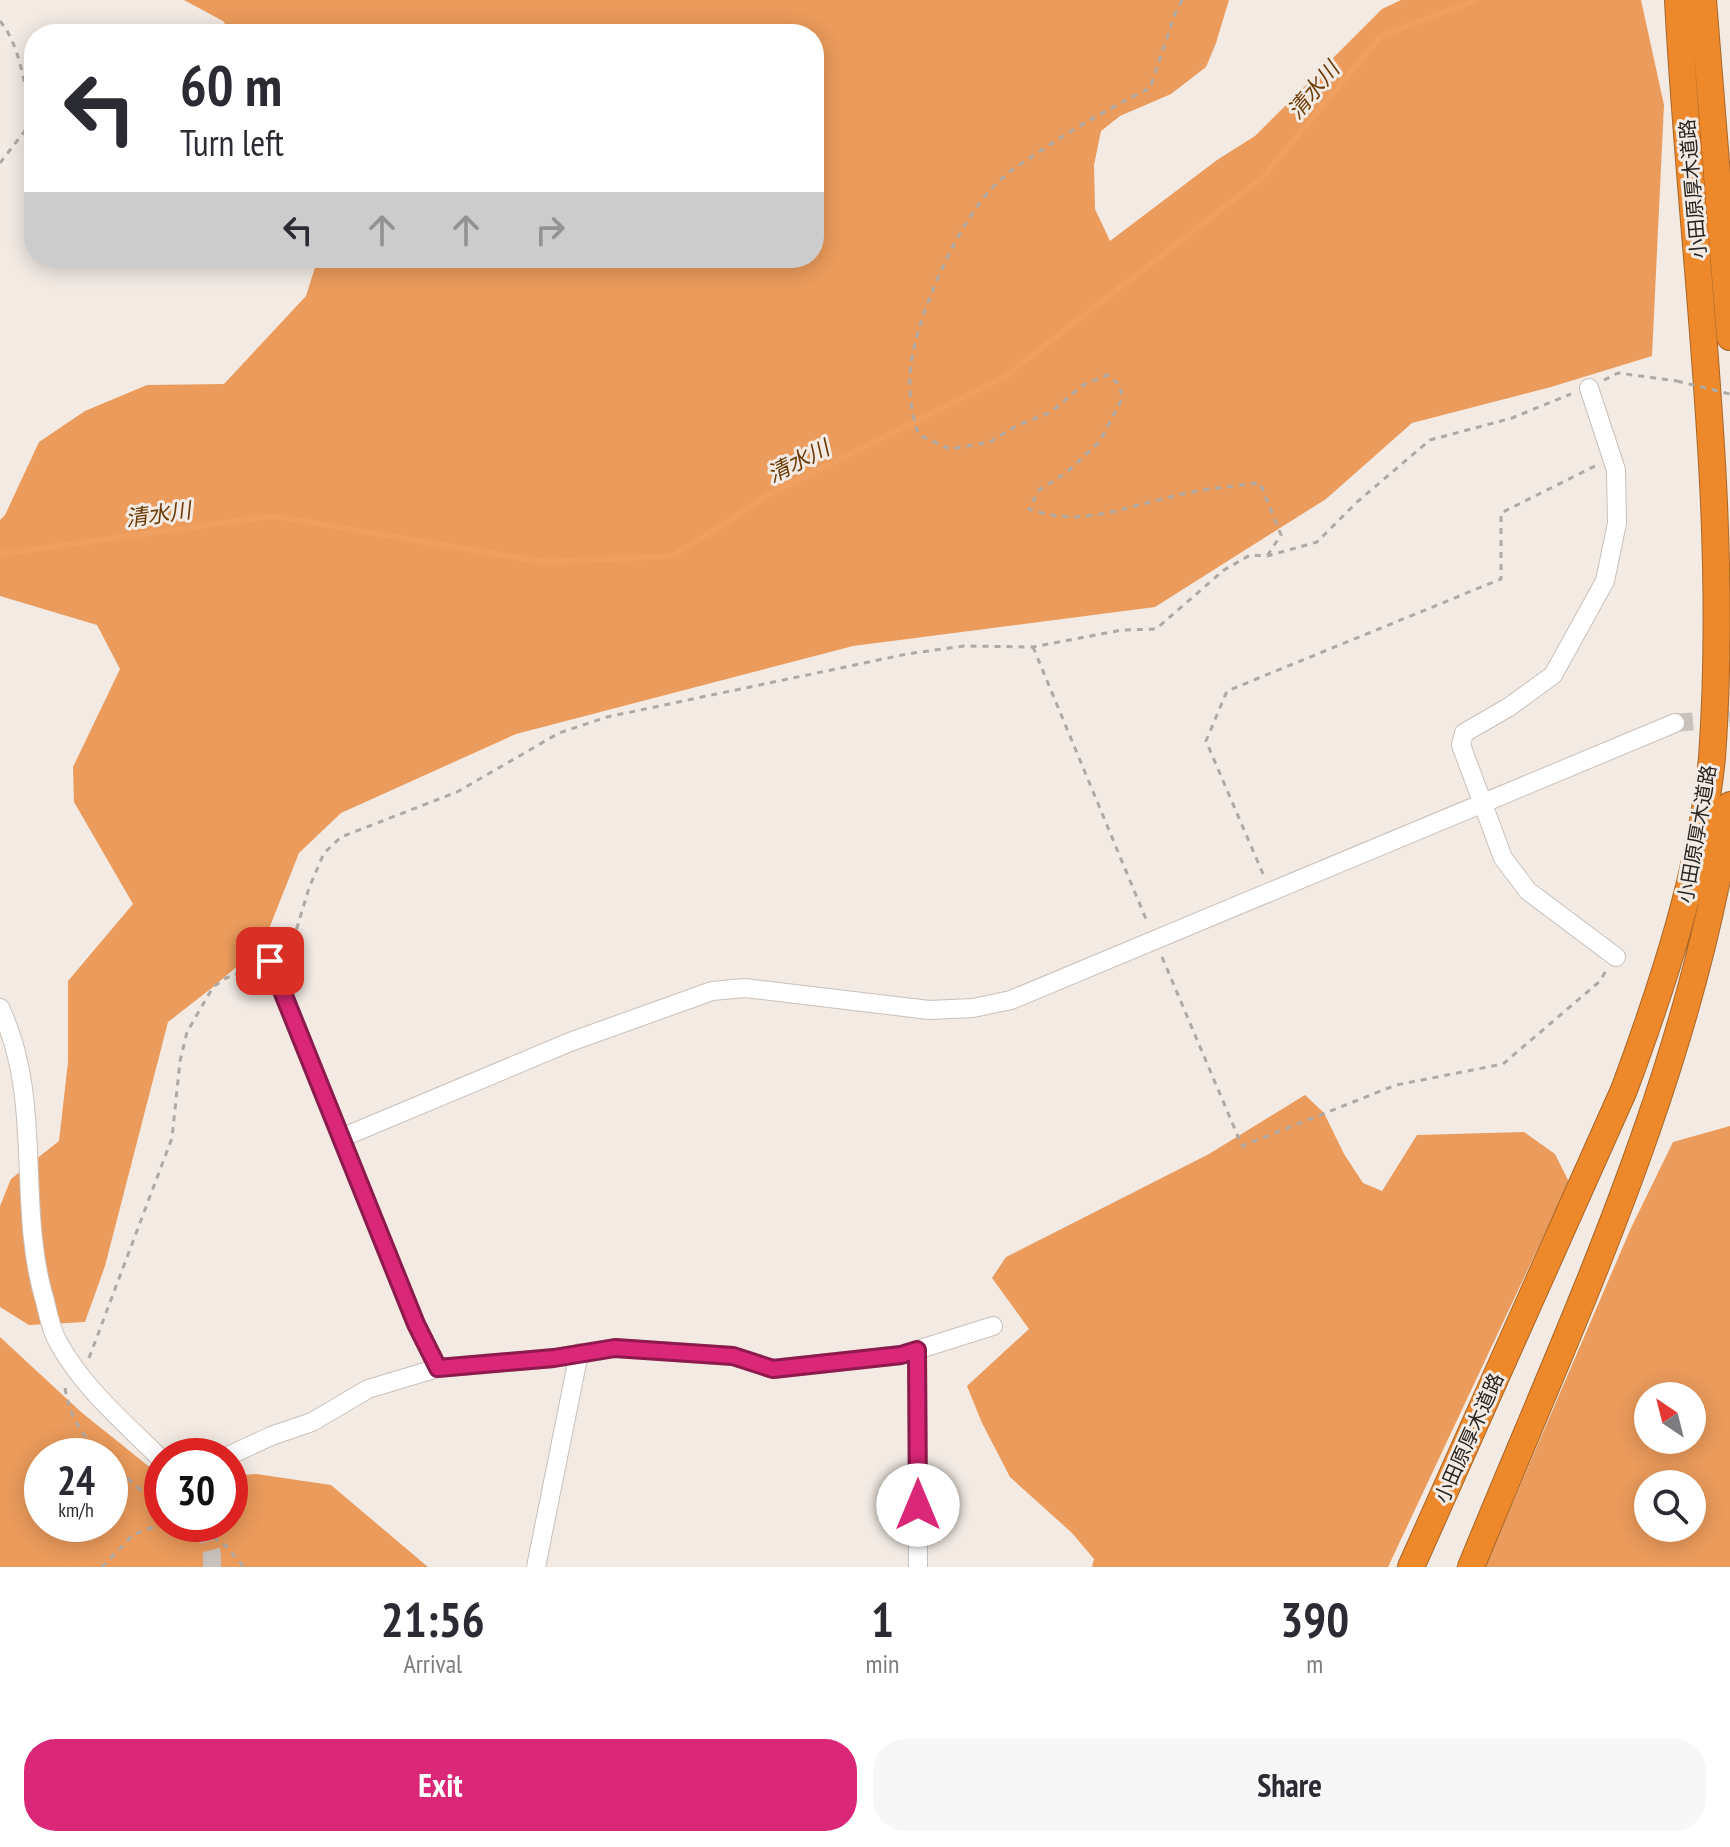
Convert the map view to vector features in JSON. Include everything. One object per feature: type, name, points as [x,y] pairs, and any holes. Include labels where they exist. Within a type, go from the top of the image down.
[{"type":"highway","name":"小田原厚木道路","points":[[1678,0],[1693,34],[1730,337]]},
{"type":"highway","name":"小田原厚木道路","points":[[1411,1567],[1624,1090],[1654,1010],[1696,860],[1711,761],[1719,653],[1718,544],[1693,34],[1703,0]]},
{"type":"highway","name":"小田原厚木道路","points":[[1471,1567],[1610,1228],[1660,1090],[1705,942],[1722,863],[1730,805]]},
{"type":"street","points":[[1589,388],[1616,470],[1617,523],[1605,581],[1553,675],[1509,707],[1464,733],[1461,745],[1503,858],[1528,891],[1616,957]]},
{"type":"street","points":[[341,1138],[570,1042],[712,991],[745,988],[929,1010],[973,1008],[1011,1000],[1675,723]]},
{"type":"street","points":[[270,961],[416,1324],[438,1368]]},
{"type":"street","points":[[0,1008],[11,1031],[25,1109],[37,1276],[56,1339],[81,1378],[144,1442]]},
{"type":"street","points":[[248,1447],[312,1422],[368,1389],[438,1368],[554,1358],[615,1348],[733,1356],[773,1369],[901,1355],[993,1326]]},
{"type":"street","points":[[917,1350],[918,1567]]},
{"type":"street","points":[[536,1567],[579,1353]]},
{"type":"path","points":[[1182,0],[1150,88],[1095,115],[1010,171],[978,205],[954,245],[921,319],[910,375],[914,424],[919,435],[950,449],[990,442],[1016,426],[1051,412],[1083,385],[1107,375],[1120,385],[1122,399],[1100,441],[1066,473],[1039,490],[1029,509],[1050,517],[1086,516],[1126,510],[1206,489],[1260,483],[1281,535],[1267,556]]},
{"type":"path","points":[[0,21],[14,43],[24,89]]},
{"type":"path","points":[[0,163],[24,131]]},
{"type":"path","points":[[81,1378],[172,1138],[180,1061],[187,1032],[213,987],[226,978],[270,961],[280,952],[296,931],[324,853],[341,837],[457,792],[559,733],[607,717],[907,654],[964,646],[1033,647],[1122,630],[1156,629],[1224,570],[1250,555],[1267,556],[1317,542],[1357,502],[1430,440],[1512,418],[1589,388],[1618,373],[1677,381],[1730,394]]},
{"type":"path","points":[[1270,892],[1206,741],[1227,691],[1501,579],[1501,513],[1612,457]]},
{"type":"path","points":[[1033,647],[1242,1146],[1396,1085],[1503,1064],[1599,982],[1616,957]]},
{"type":"path","points":[[64,1352],[68,1406],[86,1438]]},
{"type":"path","points":[[128,1479],[144,1493]]},
{"type":"path","points":[[102,1567],[134,1534],[144,1530]]},
{"type":"path","points":[[220,1542],[244,1567]]},
{"type":"shaded area","points":[[184,0],[1229,0],[1206,67],[1171,94],[1120,116],[1101,131],[1094,165],[1095,209],[1110,241],[1217,160],[1255,136],[1382,9],[1401,0],[1641,0],[1664,105],[1652,356],[1551,387],[1412,423],[1326,499],[1155,607],[853,646],[516,734],[341,813],[299,853],[263,944],[168,1022],[105,1266],[85,1322],[29,1325],[0,1307],[0,1206],[11,1179],[59,1141],[68,1062],[68,981],[133,904],[74,802],[73,767],[120,669],[97,625],[0,596],[0,520],[39,442],[85,411],[147,385],[224,384],[306,296],[315,268],[824,268],[824,24],[225,24]]},
{"type":"shaded area","points":[[1305,1095],[1324,1113],[1344,1154],[1363,1183],[1382,1191],[1417,1135],[1524,1132],[1555,1154],[1569,1182],[1388,1567],[1092,1567],[1094,1559],[1072,1533],[1010,1477],[967,1386],[1029,1329],[992,1278],[1006,1257],[1209,1154]]},
{"type":"shaded area","points":[[1730,1126],[1730,1567],[1485,1567],[1631,1228],[1673,1142]]},
{"type":"shaded area","points":[[0,1337],[113,1438],[24,1438],[24,1542],[128,1542],[128,1450],[144,1463],[144,1542],[248,1542],[248,1475],[256,1474],[331,1485],[428,1567],[0,1567]]},
{"type":"waterway","name":"清水川","points":[[0,554],[273,516],[544,562],[673,556],[770,494],[1004,377],[1262,178],[1381,36],[1476,0]]},
{"type":"tunnel","points":[[1675,723],[1730,718]]},
{"type":"tunnel","points":[[209,1542],[212,1567]]},
{"type":"route","points":[[270,961],[416,1324],[438,1368],[554,1358],[615,1348],[733,1356],[773,1369],[901,1355],[917,1350],[918,1505]]}]
